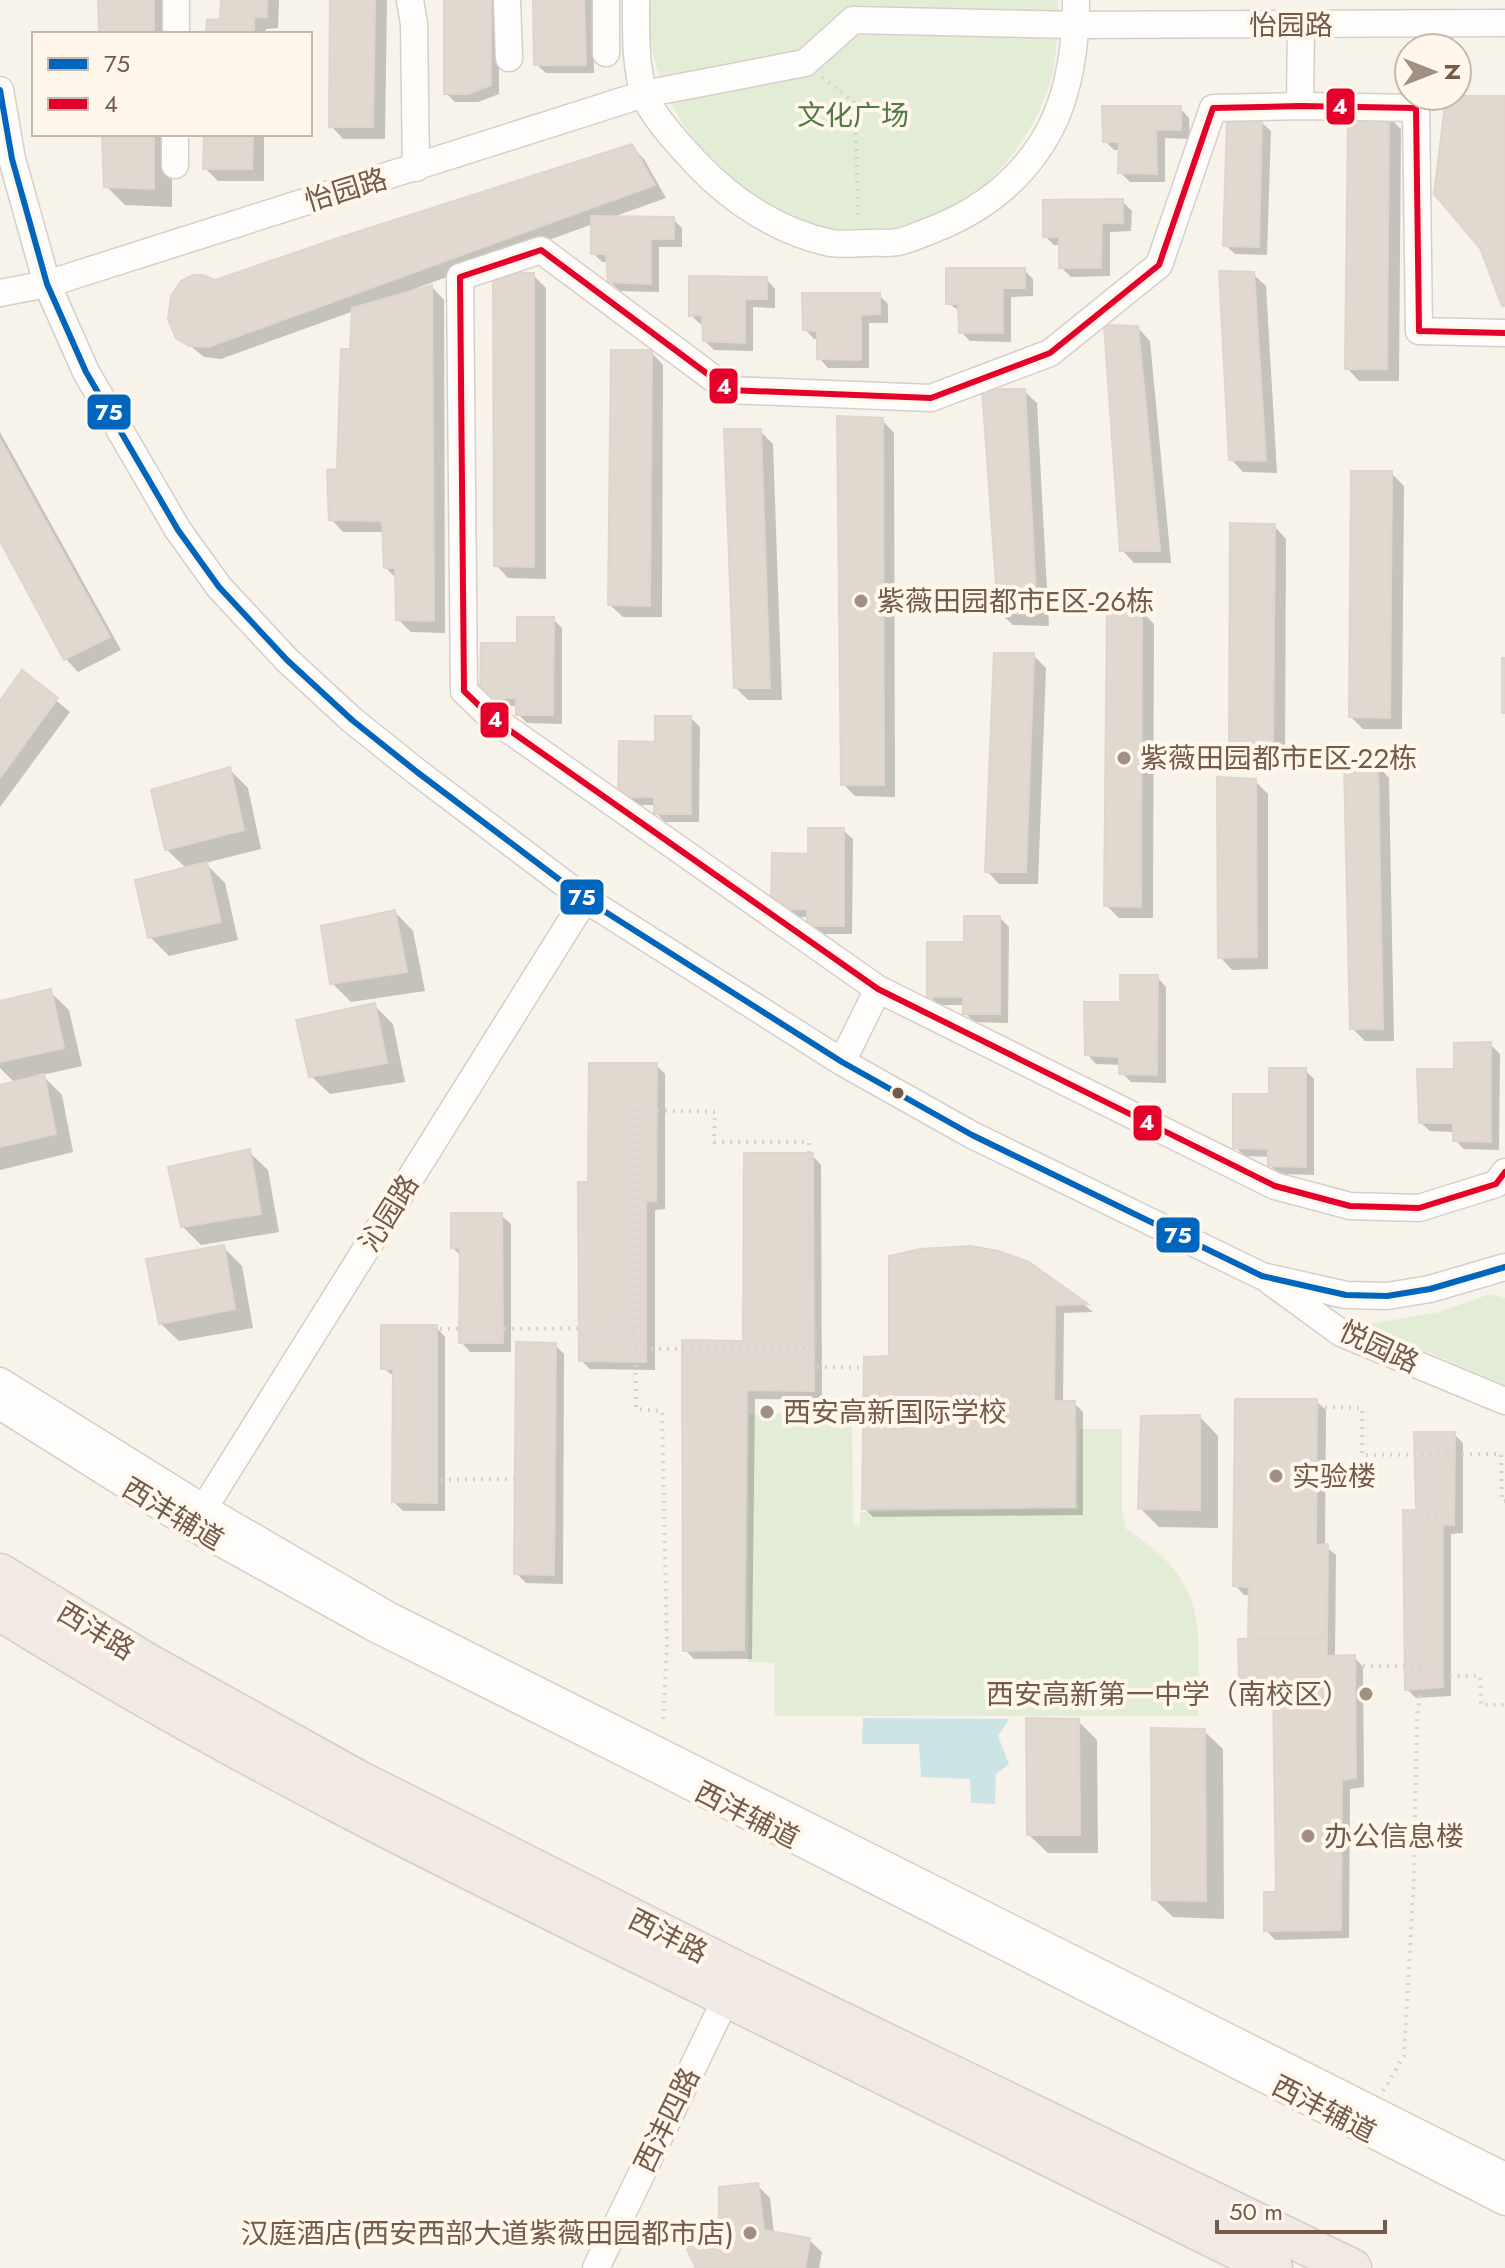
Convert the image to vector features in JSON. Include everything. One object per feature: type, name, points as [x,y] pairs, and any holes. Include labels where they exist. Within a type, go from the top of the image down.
[{"type":"highway","name":"西沣路","points":[[0,1573],[148,1663],[733,1985],[1273,2268]]},
{"type":"highway","name":"西沣路","points":[[0,1611],[70,1655],[248,1757],[394,1834],[1352,2268]]},
{"type":"street","points":[[176,0],[176,32]]},
{"type":"street","points":[[410,0],[414,24],[416,168]]},
{"type":"street","points":[[507,0],[509,58]]},
{"type":"street","points":[[606,0],[606,53]]},
{"type":"street","points":[[636,0],[638,61],[644,94],[674,140],[714,182],[755,211],[776,223],[834,243],[898,242],[954,221],[980,207],[1013,182],[1055,119],[1069,74],[1076,12]]},
{"type":"street","points":[[805,63],[854,10]]},
{"type":"street","name":"怡园路","points":[[854,10],[1076,12],[1301,25],[1505,23]]},
{"type":"street","points":[[1300,106],[1301,25]]},
{"type":"street","name":"怡园路","points":[[0,293],[47,284],[644,94],[805,63]]},
{"type":"street","points":[[0,90],[12,159],[47,284],[86,372],[178,530],[219,587],[287,660],[352,720],[476,818],[585,899],[842,1062],[972,1135],[1262,1276],[1346,1295],[1387,1296],[1430,1289],[1505,1267]]},
{"type":"street","points":[[1505,333],[1419,331],[1416,108],[1213,108],[1159,265],[1050,353],[931,398],[729,390],[541,250],[460,277],[464,691],[492,718],[878,989],[1275,1186],[1350,1206],[1419,1208],[1496,1184],[1505,1172]]},
{"type":"street","points":[[175,136],[175,165]]},
{"type":"street","name":"怡园路","points":[[0,309],[47,284]]},
{"type":"street","name":"沁园路","points":[[198,1518],[585,899]]},
{"type":"street","points":[[842,1062],[878,989]]},
{"type":"street","name":"悦园路","points":[[1262,1276],[1341,1333],[1505,1401]]},
{"type":"street","name":"西沣辅道","points":[[0,1381],[198,1518],[372,1627],[675,1778],[1505,2202]]},
{"type":"street","name":"西沣辅道","points":[[0,1406],[198,1518],[1505,2176]]},
{"type":"street","name":"西沣四路","points":[[596,2268],[733,1985]]},
{"type":"path","points":[[805,63],[855,103],[858,234]]},
{"type":"path","points":[[663,1722],[667,1646],[662,1411],[636,1409],[635,1110],[715,1112],[714,1142],[809,1142],[809,1367],[864,1368]]},
{"type":"path","points":[[515,1479],[429,1480],[429,1329],[635,1328]]},
{"type":"path","points":[[635,1349],[809,1348]]},
{"type":"path","points":[[1317,1407],[1362,1408],[1362,1455],[1501,1454],[1502,1501],[1505,1501]]},
{"type":"path","points":[[1382,2093],[1404,2056],[1421,1670],[1422,1518],[1435,1515],[1435,1455]]},
{"type":"path","points":[[1355,1666],[1405,1666],[1443,1676],[1480,1676],[1481,1705],[1505,1705]]},
{"type":"green space","name":"文化广场","points":[[648,0],[1058,0],[1055,59],[1043,103],[1030,128],[1015,151],[976,193],[953,209],[903,227],[861,230],[821,228],[792,220],[756,199],[716,163],[686,128],[664,89],[657,68]]},
{"type":"green space","points":[[1490,1294],[1505,1298],[1505,1385],[1364,1325],[1439,1312]]},
{"type":"green space","points":[[852,1413],[853,1525],[860,1525],[860,1512],[1078,1509],[1079,1429],[1122,1429],[1122,1511],[1126,1529],[1154,1549],[1174,1569],[1187,1589],[1194,1609],[1199,1657],[1198,1716],[775,1716],[774,1663],[748,1662],[749,1414]]},
{"type":"water","points":[[863,1718],[1009,1719],[998,1736],[1009,1764],[996,1774],[995,1804],[971,1803],[970,1779],[921,1777],[919,1744],[862,1744]]},
{"type":"building","points":[[98,0],[154,0],[154,32],[99,32]]},
{"type":"building","points":[[221,0],[267,0],[267,17],[254,17],[254,32],[206,32],[207,20],[220,19]]},
{"type":"building","points":[[330,0],[375,0],[373,127],[329,127]]},
{"type":"building","points":[[444,0],[491,0],[491,85],[468,94],[444,94]]},
{"type":"building","points":[[533,0],[584,0],[586,65],[534,65]]},
{"type":"building","points":[[1473,96],[1505,96],[1505,306],[1502,306],[1480,248],[1434,194],[1444,112],[1473,112]]},
{"type":"building","points":[[1102,106],[1181,106],[1181,130],[1156,130],[1157,174],[1118,173],[1119,142],[1103,142]]},
{"type":"building","points":[[1348,114],[1389,114],[1387,369],[1345,369]]},
{"type":"building","points":[[1227,119],[1262,120],[1259,247],[1223,246]]},
{"type":"building","points":[[102,136],[154,136],[154,189],[104,187]]},
{"type":"building","points":[[204,136],[253,136],[252,169],[203,169]]},
{"type":"building","points":[[632,144],[655,185],[208,347],[189,346],[176,338],[168,319],[171,296],[181,281],[193,275],[215,280]]},
{"type":"building","points":[[1123,199],[1123,223],[1102,223],[1101,268],[1059,268],[1059,237],[1043,237],[1043,200]]},
{"type":"building","points":[[591,216],[674,217],[674,239],[651,239],[651,284],[608,282],[606,254],[591,254]]},
{"type":"building","points":[[946,268],[1025,268],[1025,288],[1003,288],[1003,333],[959,333],[958,304],[946,304]]},
{"type":"building","points":[[1219,271],[1254,272],[1266,461],[1229,460]]},
{"type":"building","points":[[493,273],[534,273],[534,567],[494,566]]},
{"type":"building","points":[[689,276],[767,277],[767,299],[745,299],[745,343],[703,341],[702,315],[689,316]]},
{"type":"building","points":[[432,285],[434,621],[396,620],[395,568],[384,568],[382,521],[329,520],[327,470],[337,469],[341,349],[350,349],[352,308]]},
{"type":"building","points":[[802,293],[880,293],[880,314],[861,315],[861,360],[817,359],[817,331],[803,330]]},
{"type":"building","points":[[1104,325],[1138,326],[1160,551],[1120,551]]},
{"type":"building","points":[[611,350],[652,350],[650,606],[608,605]]},
{"type":"building","points":[[982,389],[1025,389],[1037,614],[998,613]]},
{"type":"building","name":"紫薇田园都市E区-26栋","points":[[837,416],[883,418],[884,785],[841,785]]},
{"type":"building","points":[[724,429],[761,429],[770,688],[734,688]]},
{"type":"building","points":[[0,439],[110,637],[64,660],[0,541]]},
{"type":"building","points":[[1351,471],[1392,471],[1390,718],[1349,717]]},
{"type":"building","points":[[1230,523],[1275,524],[1273,746],[1229,745]]},
{"type":"building","name":"紫薇田园都市E区-22栋","points":[[1107,608],[1142,609],[1141,907],[1104,906]]},
{"type":"building","points":[[517,617],[554,617],[553,715],[516,715],[516,698],[480,698],[481,643],[517,643]]},
{"type":"building","points":[[994,653],[1034,653],[1026,872],[985,872]]},
{"type":"building","points":[[1502,658],[1505,658],[1505,713],[1502,713]]},
{"type":"building","points":[[22,670],[58,698],[0,778],[0,701]]},
{"type":"building","points":[[655,716],[691,716],[691,814],[654,814],[654,797],[618,797],[619,741],[655,742]]},
{"type":"building","points":[[1344,763],[1378,763],[1383,1029],[1350,1029]]},
{"type":"building","points":[[230,767],[244,830],[165,850],[151,790]]},
{"type":"building","points":[[1217,777],[1256,779],[1257,957],[1218,958]]},
{"type":"building","points":[[808,828],[844,828],[844,926],[807,926],[807,909],[771,909],[772,853],[808,854]]},
{"type":"building","points":[[207,862],[221,922],[148,938],[135,880]]},
{"type":"building","points":[[395,910],[407,972],[330,984],[321,926]]},
{"type":"building","points":[[964,916],[1000,916],[1000,1014],[963,1014],[963,997],[927,997],[927,942],[964,942]]},
{"type":"building","points":[[1120,975],[1158,975],[1157,1075],[1119,1074],[1119,1057],[1085,1055],[1084,1002],[1120,1002]]},
{"type":"building","points":[[51,989],[64,1048],[0,1062],[0,1001]]},
{"type":"building","points":[[375,1003],[387,1063],[309,1077],[296,1020]]},
{"type":"building","points":[[1491,1042],[1491,1142],[1453,1141],[1453,1123],[1419,1123],[1417,1069],[1454,1069],[1454,1043]]},
{"type":"building","points":[[589,1063],[657,1063],[656,1201],[646,1201],[646,1362],[579,1361],[578,1182],[588,1182]]},
{"type":"building","points":[[1269,1068],[1306,1068],[1306,1167],[1268,1166],[1268,1149],[1233,1148],[1233,1094],[1269,1094]]},
{"type":"building","points":[[44,1074],[56,1134],[0,1147],[0,1085]]},
{"type":"building","points":[[250,1149],[261,1214],[181,1227],[168,1167]]},
{"type":"building","points":[[744,1153],[813,1153],[814,1391],[747,1390],[744,1650],[683,1651],[682,1340],[743,1341]]},
{"type":"building","points":[[451,1213],[502,1213],[503,1343],[459,1343],[460,1248],[451,1248]]},
{"type":"building","points":[[224,1245],[235,1309],[159,1324],[146,1259]]},
{"type":"building","points":[[971,1246],[1029,1262],[1088,1304],[1055,1305],[1054,1401],[1075,1401],[1075,1507],[862,1509],[864,1357],[889,1356],[889,1256],[920,1249]]},
{"type":"building","points":[[381,1325],[437,1325],[437,1503],[392,1502],[393,1369],[381,1369]]},
{"type":"building","points":[[516,1342],[556,1343],[554,1575],[514,1574]]},
{"type":"building","name":"实验楼","points":[[1235,1399],[1317,1399],[1316,1545],[1328,1544],[1327,1639],[1248,1639],[1249,1587],[1233,1586]]},
{"type":"building","points":[[1200,1415],[1200,1510],[1138,1509],[1141,1416]]},
{"type":"building","points":[[1414,1432],[1455,1432],[1454,1525],[1443,1525],[1443,1687],[1405,1690],[1403,1510],[1416,1510]]},
{"type":"building","name":"办公信息楼","points":[[1238,1639],[1327,1639],[1327,1656],[1355,1655],[1356,1778],[1342,1780],[1341,1930],[1264,1931],[1264,1892],[1276,1892],[1273,1684],[1239,1685]]},
{"type":"building","points":[[1026,1718],[1079,1719],[1080,1835],[1027,1835]]},
{"type":"building","points":[[1151,1728],[1205,1729],[1206,1901],[1152,1900]]},
{"type":"building","points":[[758,2183],[764,2230],[810,2238],[805,2268],[696,2268],[682,2239],[719,2225],[719,2187]]},
{"type":"transit line","name":"75","points":[[0,90],[12,159],[47,284],[86,372],[178,530],[219,587],[287,660],[352,720],[417,772],[585,899],[842,1062],[972,1135],[1262,1276],[1346,1295],[1387,1296],[1430,1289],[1505,1267]]},
{"type":"transit line","name":"4","points":[[1505,333],[1419,331],[1416,108],[1213,108],[1159,265],[1050,353],[931,398],[729,390],[541,250],[460,277],[464,691],[492,718],[878,989],[1275,1186],[1350,1206],[1419,1208],[1496,1184],[1505,1172]]},
{"type":"place","name":"紫薇田园都市E区-26栋","points":[[861,601]]},
{"type":"place","name":"紫薇田园都市E区-22栋","points":[[1124,758]]},
{"type":"place","name":"西安高新国际学校","points":[[767,1412]]},
{"type":"place","name":"实验楼","points":[[1276,1476]]},
{"type":"place","name":"西安高新第一中学（南校区）","points":[[1366,1694]]},
{"type":"place","name":"办公信息楼","points":[[1308,1836]]},
{"type":"place","name":"汉庭酒店(西安西部大道紫薇田园都市店)","points":[[750,2233]]}]
